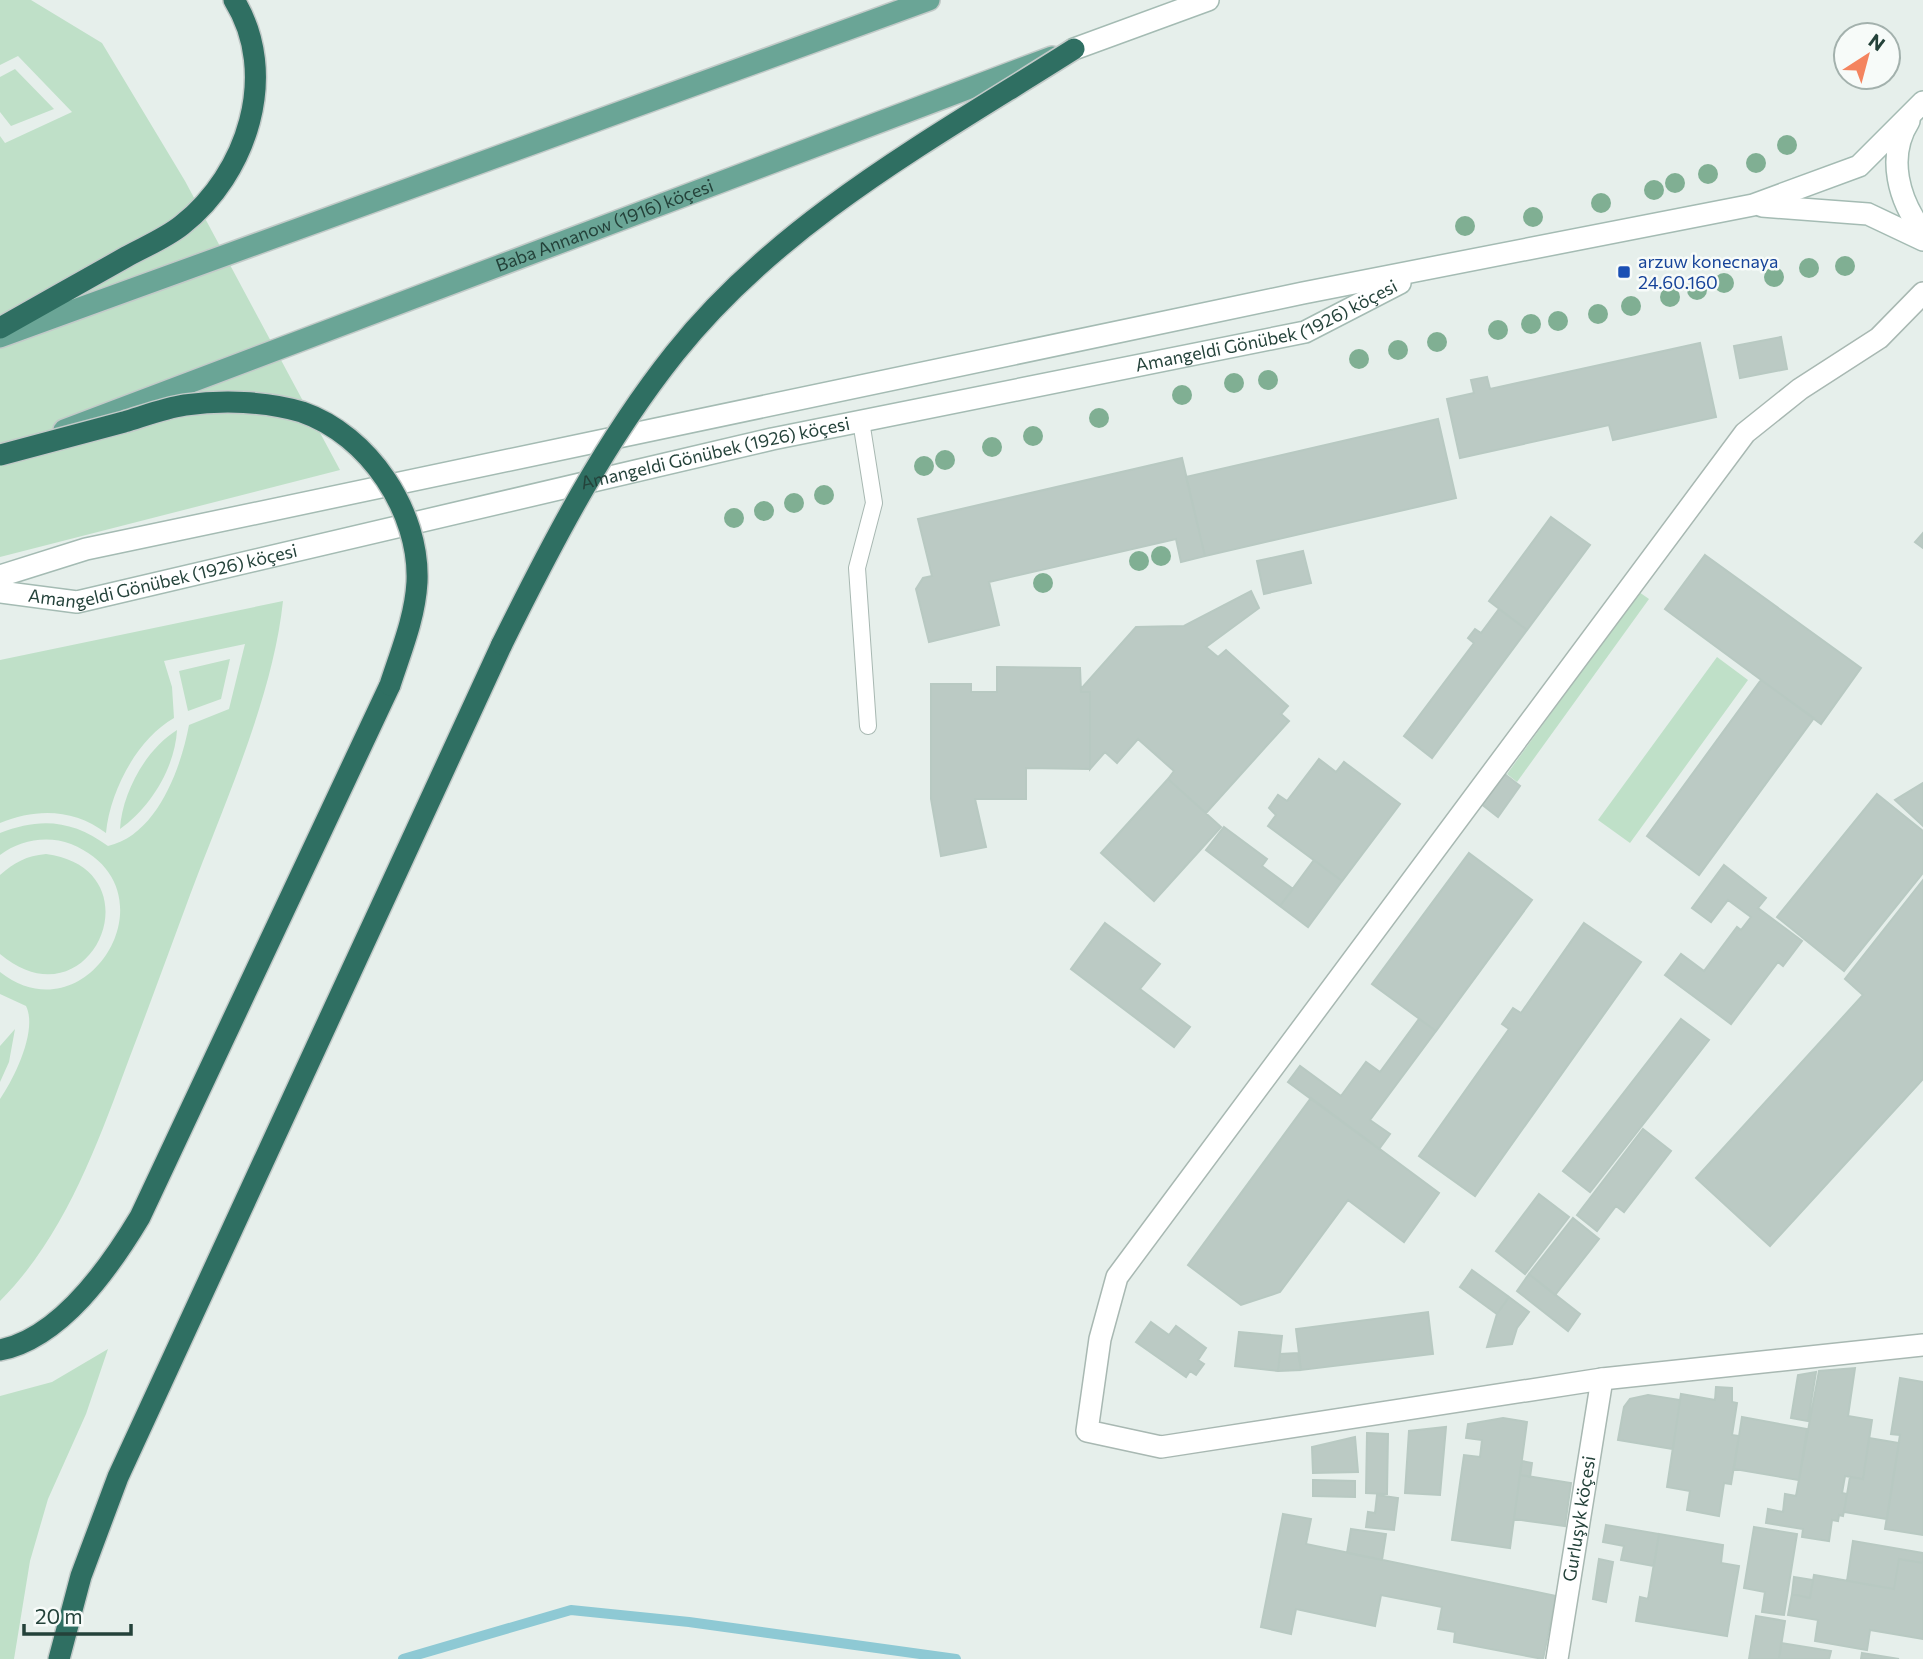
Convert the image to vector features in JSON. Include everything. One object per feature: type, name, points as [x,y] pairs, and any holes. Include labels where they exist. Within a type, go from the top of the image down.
[{"type":"highway","points":[[0,328],[181,226],[222,181],[242,145],[252,117],[256,79],[251,41],[234,0]]},
{"type":"highway","points":[[59,1659],[81,1576],[118,1477],[502,644],[564,518],[675,352],[734,290],[803,229],[870,179],[1073,49]]},
{"type":"highway","points":[[0,454],[184,405],[236,402],[302,412],[330,426],[363,452],[387,482],[404,513],[414,545],[417,580],[413,614],[390,685],[140,1217],[100,1277],[79,1300],[38,1333],[0,1350]]},
{"type":"main road","points":[[0,337],[929,0]]},
{"type":"main road","name":"Baba Annanow (1916) köçesi","points":[[0,454],[1073,49]]},
{"type":"street","name":"Baba Annanow (1916) köçesi","points":[[1073,49],[1208,0]]},
{"type":"street","name":"Amangeldi Gönübek (1926) köçesi","points":[[0,576],[86,550],[1227,309],[1753,205],[1859,166],[1923,102]]},
{"type":"street","name":"Amangeldi Gönübek (1926) köçesi","points":[[1923,102],[1907,125],[1898,153],[1898,184],[1908,212],[1923,232]]},
{"type":"street","name":"Amangeldi Gönübek (1926) köçesi","points":[[1753,205],[1868,214],[1923,240]]},
{"type":"street","name":"Amangeldi Gönübek (1926) köçesi","points":[[0,592],[77,602],[861,421],[1305,332],[1420,272]]},
{"type":"street","points":[[1923,293],[1879,338],[1800,389],[1745,433],[1117,1277],[1100,1339],[1087,1432],[1160,1447],[1602,1379],[1923,1345]]},
{"type":"street","name":"Gurluşyk köçesi","points":[[1556,1659],[1602,1379]]},
{"type":"lane","points":[[861,421],[874,503],[857,568],[868,726]]},
{"type":"green space","points":[[0,0],[31,0],[102,43],[185,181],[340,470],[0,557],[0,136],[5,143],[72,112],[18,56],[0,65]]},
{"type":"green space","points":[[15,69],[54,109],[11,126],[0,112],[0,77]]},
{"type":"green space","points":[[1639,592],[1649,599],[1517,782],[1507,774]]},
{"type":"green space","points":[[283,601],[269,675],[246,750],[105,1123],[61,1218],[43,1248],[0,1301],[0,1099],[23,1054],[29,1016],[26,1006],[0,994],[0,972],[33,988],[63,987],[90,973],[109,950],[119,922],[118,892],[103,865],[71,844],[53,840],[34,840],[0,855],[0,833],[29,825],[56,824],[82,831],[108,846],[125,839],[140,828],[164,798],[180,761],[189,725],[229,709],[245,644],[164,661],[172,687],[174,718],[148,739],[128,768],[113,800],[106,833],[81,819],[55,813],[28,815],[0,823],[0,660]]},
{"type":"green space","points":[[1717,657],[1748,680],[1630,843],[1598,820]]},
{"type":"green space","points":[[230,659],[221,699],[188,711],[179,671]]},
{"type":"green space","points":[[177,730],[171,759],[159,786],[141,810],[120,829],[125,801],[138,773],[155,748]]},
{"type":"green space","points":[[46,854],[80,866],[100,887],[106,912],[100,938],[85,960],[62,973],[33,972],[0,954],[0,875],[21,860]]},
{"type":"green space","points":[[15,1029],[9,1062],[0,1082],[0,1046]]},
{"type":"green space","points":[[108,1349],[86,1414],[48,1499],[30,1561],[14,1659],[0,1659],[0,1396],[52,1382]]},
{"type":"building","points":[[1781,337],[1787,369],[1740,378],[1734,346]]},
{"type":"building","points":[[1700,343],[1716,417],[1613,440],[1609,425],[1460,458],[1447,399],[1474,393],[1471,380],[1487,377],[1490,389]]},
{"type":"building","points":[[1438,419],[1456,498],[1205,556],[1186,477]]},
{"type":"building","points":[[1182,458],[1205,556],[1181,562],[1176,539],[989,582],[999,625],[929,642],[916,589],[923,578],[932,576],[918,519]]},
{"type":"building","points":[[1551,517],[1590,545],[1527,630],[1489,601]]},
{"type":"building","points":[[1923,533],[1923,548],[1915,542]]},
{"type":"building","points":[[1303,551],[1311,583],[1264,594],[1257,561]]},
{"type":"building","points":[[1705,555],[1861,668],[1821,724],[1665,609]]},
{"type":"building","points":[[1251,591],[1259,608],[1206,647],[1218,657],[1226,650],[1288,706],[1281,714],[1289,721],[1206,813],[1168,779],[1174,771],[1138,739],[1117,763],[1105,752],[1090,769],[1090,692],[1081,692],[1081,689],[1136,627],[1184,626]]},
{"type":"building","points":[[1499,609],[1527,630],[1432,758],[1404,736],[1474,643],[1468,638],[1475,629],[1481,633]]},
{"type":"building","points":[[997,667],[1080,668],[1081,692],[1090,692],[1090,769],[1026,768],[1026,799],[975,799],[986,847],[941,856],[931,799],[931,684],[971,684],[971,692],[997,692]]},
{"type":"building","points":[[1761,680],[1814,718],[1699,875],[1647,836]]},
{"type":"building","points":[[1319,759],[1336,772],[1344,762],[1400,804],[1342,881],[1268,826],[1276,815],[1269,808],[1278,795],[1287,801]]},
{"type":"building","points":[[1502,772],[1520,786],[1498,817],[1480,803]]},
{"type":"building","points":[[1168,779],[1221,827],[1154,901],[1101,853]]},
{"type":"building","points":[[1923,783],[1923,826],[1895,800]]},
{"type":"building","points":[[1877,794],[1923,831],[1923,873],[1844,971],[1777,917]]},
{"type":"building","points":[[1224,827],[1267,859],[1262,866],[1293,889],[1280,906],[1206,850]]},
{"type":"building","points":[[1469,853],[1532,900],[1436,1031],[1372,984]]},
{"type":"building","points":[[1314,860],[1342,881],[1308,927],[1280,906]]},
{"type":"building","points":[[1724,865],[1766,898],[1758,908],[1802,941],[1783,966],[1778,962],[1731,1024],[1665,975],[1681,954],[1704,971],[1737,927],[1741,930],[1751,917],[1728,900],[1711,922],[1692,908]]},
{"type":"building","points":[[1923,880],[1923,1079],[1770,1246],[1696,1178],[1863,995],[1845,979]]},
{"type":"building","points":[[1105,923],[1160,964],[1140,989],[1190,1027],[1174,1047],[1071,969]]},
{"type":"building","points":[[1584,923],[1641,962],[1475,1196],[1419,1156],[1509,1029],[1502,1024],[1513,1008],[1521,1013]]},
{"type":"building","points":[[1419,1019],[1436,1031],[1370,1120],[1390,1134],[1379,1149],[1288,1082],[1300,1066],[1341,1096],[1366,1062],[1380,1072]]},
{"type":"building","points":[[1681,1019],[1709,1040],[1590,1192],[1563,1171]]},
{"type":"building","points":[[1311,1098],[1439,1193],[1404,1242],[1348,1200],[1280,1292],[1241,1305],[1188,1265]]},
{"type":"building","points":[[1643,1129],[1671,1151],[1624,1212],[1616,1206],[1597,1231],[1577,1215]]},
{"type":"building","points":[[1539,1194],[1569,1217],[1525,1274],[1496,1251]]},
{"type":"building","points":[[1573,1218],[1599,1239],[1555,1295],[1529,1274]]},
{"type":"building","points":[[1472,1270],[1509,1297],[1497,1314],[1460,1287]]},
{"type":"building","points":[[1529,1274],[1580,1314],[1568,1331],[1517,1291]]},
{"type":"building","points":[[1509,1297],[1529,1312],[1517,1328],[1512,1344],[1487,1347],[1497,1314]]},
{"type":"building","points":[[1428,1312],[1433,1354],[1301,1370],[1296,1329]]},
{"type":"building","points":[[1151,1322],[1169,1335],[1176,1326],[1206,1348],[1198,1360],[1204,1364],[1196,1375],[1190,1371],[1186,1377],[1136,1342]]},
{"type":"building","points":[[1239,1332],[1282,1336],[1278,1371],[1235,1366]]},
{"type":"building","points":[[1298,1353],[1301,1370],[1278,1371],[1280,1354]]},
{"type":"building","points":[[1855,1368],[1848,1416],[1872,1420],[1863,1479],[1845,1476],[1842,1493],[1847,1494],[1843,1516],[1839,1515],[1838,1521],[1832,1520],[1829,1541],[1802,1537],[1803,1529],[1766,1523],[1768,1509],[1783,1512],[1785,1494],[1796,1496],[1819,1371]]},
{"type":"building","points":[[1816,1372],[1808,1421],[1791,1418],[1798,1375]]},
{"type":"building","points":[[1900,1378],[1923,1382],[1923,1535],[1885,1529],[1900,1435],[1891,1434]]},
{"type":"building","points":[[1716,1387],[1732,1388],[1732,1402],[1737,1403],[1732,1435],[1739,1436],[1731,1484],[1724,1483],[1719,1516],[1687,1510],[1690,1491],[1667,1487],[1681,1394],[1715,1400]]},
{"type":"building","points":[[1648,1395],[1680,1400],[1673,1449],[1618,1440],[1624,1407],[1630,1399]]},
{"type":"building","points":[[1742,1417],[1807,1429],[1799,1480],[1734,1469]]},
{"type":"building","points":[[1503,1418],[1527,1422],[1510,1548],[1452,1540],[1464,1455],[1480,1457],[1482,1440],[1466,1438],[1468,1424]]},
{"type":"building","points":[[1446,1427],[1440,1495],[1405,1493],[1409,1431]]},
{"type":"building","points":[[1367,1433],[1388,1434],[1387,1494],[1366,1493]]},
{"type":"building","points":[[1355,1437],[1358,1472],[1313,1473],[1312,1447]]},
{"type":"building","points":[[1869,1438],[1899,1443],[1887,1519],[1844,1512],[1850,1477],[1863,1479]]},
{"type":"building","points":[[1522,1461],[1532,1463],[1530,1477],[1520,1475]]},
{"type":"building","points":[[1520,1475],[1571,1483],[1565,1526],[1514,1519]]},
{"type":"building","points":[[1313,1480],[1355,1481],[1355,1497],[1313,1496]]},
{"type":"building","points":[[1377,1495],[1398,1498],[1394,1530],[1366,1527],[1368,1512],[1375,1513]]},
{"type":"building","points":[[1283,1514],[1311,1519],[1306,1544],[1556,1596],[1543,1659],[1454,1642],[1455,1632],[1438,1629],[1442,1607],[1381,1595],[1375,1626],[1296,1609],[1291,1634],[1261,1627]]},
{"type":"building","points":[[1606,1525],[1659,1534],[1654,1566],[1621,1560],[1624,1546],[1603,1542]]},
{"type":"building","points":[[1754,1527],[1797,1534],[1784,1615],[1762,1612],[1765,1592],[1744,1588]]},
{"type":"building","points":[[1351,1529],[1386,1534],[1382,1560],[1347,1553]]},
{"type":"building","points":[[1659,1534],[1723,1545],[1721,1563],[1739,1566],[1727,1636],[1636,1621],[1640,1597],[1648,1599]]},
{"type":"building","points":[[1853,1541],[1923,1553],[1923,1563],[1899,1559],[1894,1589],[1847,1581]]},
{"type":"building","points":[[1599,1559],[1613,1562],[1606,1602],[1593,1599]]},
{"type":"building","points":[[1899,1559],[1923,1563],[1923,1639],[1870,1630],[1867,1650],[1815,1641],[1818,1620],[1788,1615],[1792,1594],[1810,1598],[1814,1575],[1894,1589]]},
{"type":"building","points":[[1794,1577],[1813,1580],[1810,1598],[1792,1594]]},
{"type":"building","points":[[1756,1616],[1785,1621],[1779,1659],[1749,1659]]},
{"type":"building","points":[[1781,1643],[1831,1651],[1829,1659],[1779,1659]]},
{"type":"building","points":[[1862,1653],[1899,1659],[1861,1659]]},
{"type":"waterway","points":[[403,1659],[571,1610],[689,1622],[956,1659]]},
{"type":"place","name":"arzuw konecnaya 24.60.160","points":[[1624,272]]}]
